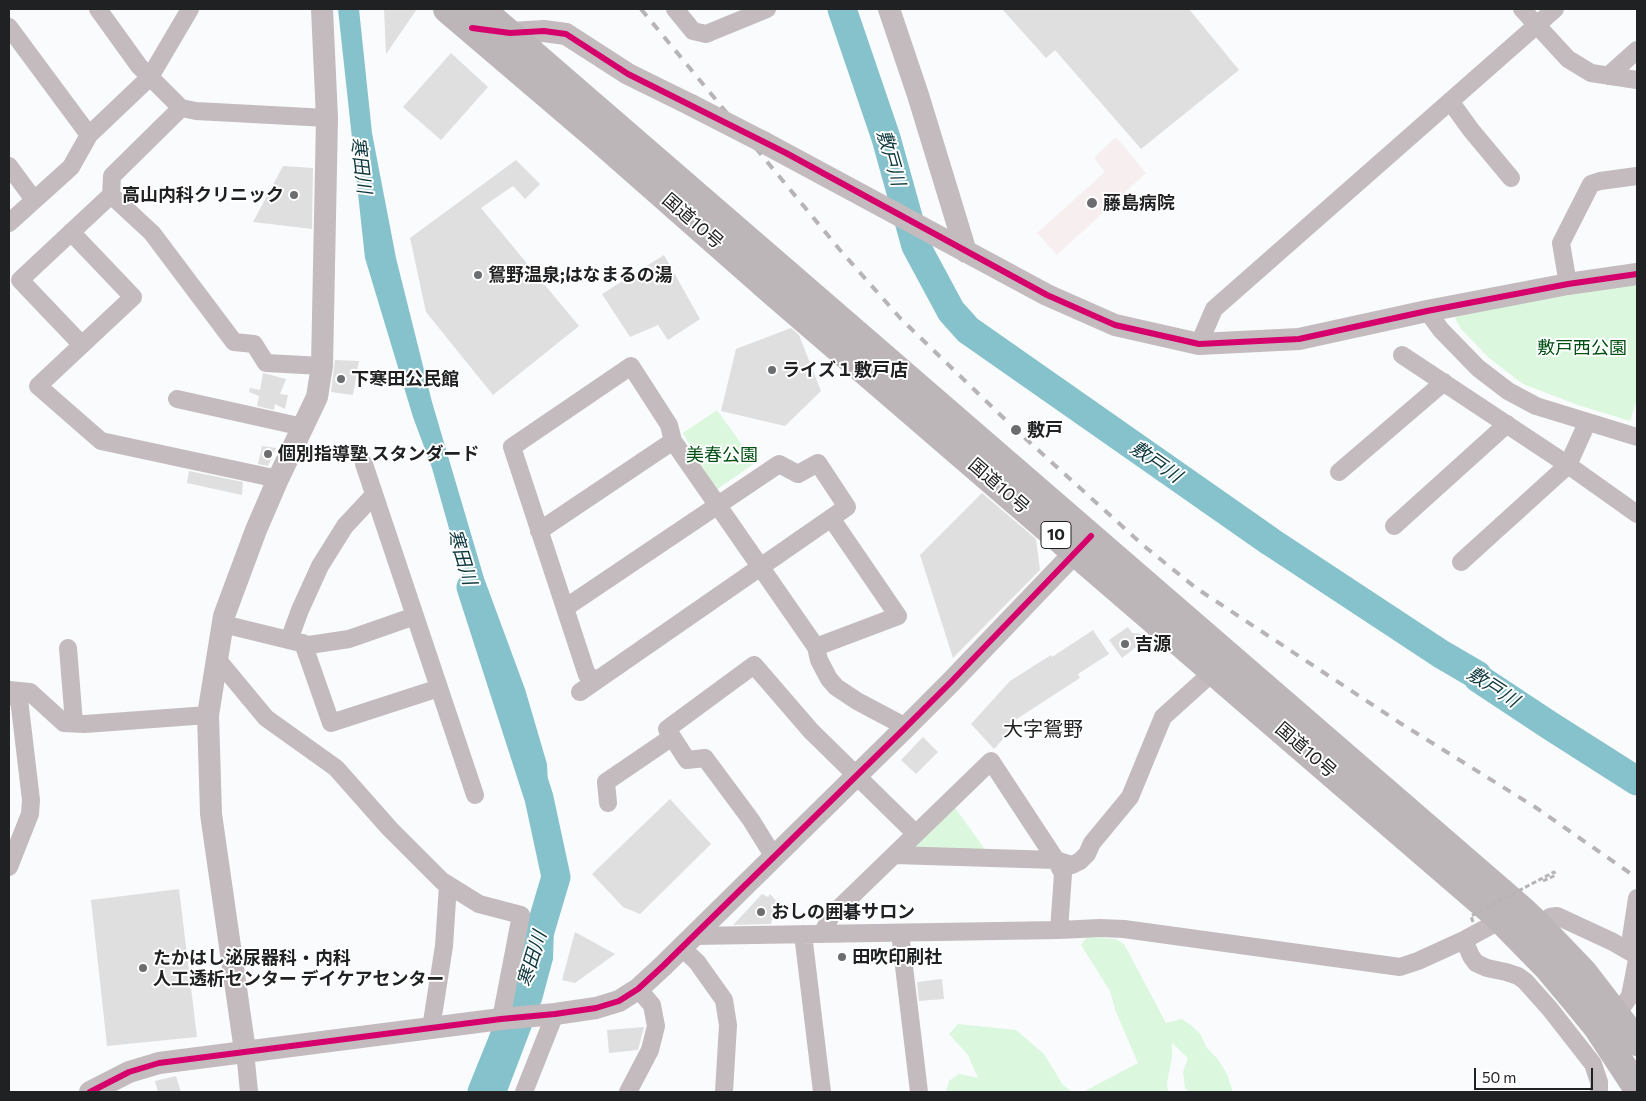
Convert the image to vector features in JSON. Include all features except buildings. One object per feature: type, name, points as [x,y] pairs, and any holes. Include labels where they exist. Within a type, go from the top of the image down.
[{"type":"highway","name":"国道10号","points":[[447,9],[510,33],[1084,544],[1214,671],[1440,865],[1500,920],[1548,968],[1597,1027],[1637,1088]]},
{"type":"highway","name":"国道10号","points":[[476,19],[773,292],[1412,813],[1539,926],[1584,973],[1637,1042]]},
{"type":"street","points":[[98,9],[139,66],[181,108],[196,111],[327,118]]},
{"type":"street","points":[[9,223],[71,167],[89,135],[150,77],[190,9]]},
{"type":"street","points":[[249,1092],[211,814],[208,714],[224,616],[256,530],[278,479],[318,397],[322,366],[327,118],[322,9]]},
{"type":"street","points":[[674,9],[693,31],[706,34],[767,9]]},
{"type":"street","points":[[889,9],[918,95],[966,252]]},
{"type":"street","points":[[1522,9],[1568,59],[1592,73],[1637,80]]},
{"type":"street","points":[[1200,344],[1214,309],[1555,9]]},
{"type":"street","points":[[9,27],[89,135]]},
{"type":"street","points":[[510,33],[544,31],[566,34],[628,74],[764,142],[1047,295],[1115,325],[1200,344],[1299,339],[1428,311],[1568,284],[1637,274]]},
{"type":"street","points":[[1608,76],[1637,50]]},
{"type":"street","points":[[1450,101],[1471,130],[1511,178]]},
{"type":"street","points":[[82,345],[20,280],[111,194],[112,176],[181,108]]},
{"type":"street","points":[[9,166],[34,200]]},
{"type":"street","points":[[1568,284],[1561,243],[1591,184],[1637,176]]},
{"type":"street","points":[[111,194],[152,233],[234,342],[254,344],[266,363],[322,366]]},
{"type":"street","points":[[71,232],[133,297],[38,386],[101,441],[278,479]]},
{"type":"street","points":[[1428,311],[1441,330],[1478,368],[1508,391],[1536,406],[1637,437]]},
{"type":"street","points":[[1402,354],[1568,465],[1637,514]]},
{"type":"street","points":[[597,680],[587,675],[512,447],[631,366],[669,425],[673,441],[816,647],[823,671],[836,687],[857,701],[906,727]]},
{"type":"street","points":[[1339,472],[1444,382]]},
{"type":"street","points":[[177,399],[303,428]]},
{"type":"street","points":[[1461,562],[1568,465],[1587,422]]},
{"type":"street","points":[[1394,526],[1507,424]]},
{"type":"street","points":[[539,531],[673,441]]},
{"type":"street","points":[[565,608],[779,464],[798,474],[818,463],[847,507],[580,692]]},
{"type":"street","points":[[364,464],[475,795]]},
{"type":"street","points":[[374,495],[345,526],[320,566],[300,610],[296,642],[332,723],[439,688]]},
{"type":"street","points":[[816,647],[898,616],[831,518]]},
{"type":"street","points":[[90,1092],[124,1074],[150,1065],[431,1028],[551,1015],[606,1006],[619,1001],[638,989],[688,942],[857,776],[1084,544]]},
{"type":"street","points":[[223,624],[309,645],[349,638],[415,616]]},
{"type":"street","points":[[68,648],[74,724]]},
{"type":"street","points":[[217,659],[266,718],[336,768],[390,829],[442,881],[479,904],[521,915],[501,1020]]},
{"type":"street","points":[[774,857],[756,828],[706,758],[687,760],[667,729],[754,665],[811,731],[916,834]]},
{"type":"street","points":[[894,855],[1056,860],[1072,865],[1080,861],[1087,854],[1092,843],[1130,797],[1163,716],[1214,671]]},
{"type":"street","points":[[9,690],[30,692],[64,723],[85,724],[208,714]]},
{"type":"street","points":[[9,696],[18,699],[31,800],[30,814],[9,867]]},
{"type":"street","points":[[608,803],[606,782],[672,737]]},
{"type":"street","points":[[822,934],[831,916],[991,761],[1056,860],[1063,874],[1059,930]]},
{"type":"street","points":[[431,1028],[444,946],[448,885]]},
{"type":"street","points":[[1616,1014],[1630,996],[1637,898]]},
{"type":"street","points":[[1539,926],[1550,917],[1557,916],[1634,956]]},
{"type":"street","points":[[688,942],[803,934],[1100,928],[1124,929],[1400,967],[1464,940],[1500,920]]},
{"type":"street","points":[[900,933],[919,1092]]},
{"type":"street","points":[[803,934],[822,1092]]},
{"type":"street","points":[[1464,940],[1476,963],[1487,968],[1518,976],[1550,1009],[1593,1064],[1599,1082],[1599,1092]]},
{"type":"street","points":[[688,942],[697,962],[724,1000],[728,1025],[724,1092]]},
{"type":"street","points":[[628,1092],[650,1050],[656,1026],[652,1005],[638,989]]},
{"type":"street","points":[[524,1092],[551,1015]]},
{"type":"path","points":[[1473,922],[1471,916],[1554,872],[1556,875],[1543,882]]},
{"type":"shaded area","name":"藤島病院","points":[[1116,137],[1146,173],[1057,255],[1037,233],[1105,172],[1094,158]]},
{"type":"green space","name":"敷戸西公園","points":[[1637,284],[1637,400],[1630,421],[1578,405],[1523,384],[1489,358],[1461,329],[1455,318],[1460,313]]},
{"type":"green space","name":"美春公園","points":[[717,410],[755,463],[716,490],[683,433]]},
{"type":"green space","points":[[953,805],[989,855],[912,852],[911,846]]},
{"type":"green space","points":[[1087,937],[1115,939],[1124,944],[1166,1023],[1182,1019],[1201,1035],[1206,1047],[1217,1058],[1227,1074],[1233,1092],[1189,1092],[1185,1088],[1183,1072],[1188,1058],[1172,1043],[1172,1058],[1167,1082],[1168,1092],[1083,1092],[1138,1063],[1116,1012],[1110,991],[1081,945]]},
{"type":"green space","points":[[958,1024],[1016,1030],[1044,1054],[1063,1085],[1072,1092],[946,1092],[949,1081],[959,1074],[978,1078],[968,1055],[949,1034]]},
{"type":"water","points":[[338,9],[359,9],[372,133],[396,258],[432,402],[484,578],[525,689],[547,764],[550,828],[562,887],[562,898],[554,926],[553,959],[542,1000],[507,1092],[482,1092],[508,1035],[530,976],[536,971],[544,951],[555,897],[538,767],[508,664],[474,611],[466,589],[432,468],[413,417],[365,258]]},
{"type":"waterway","name":"敷戸川","points":[[842,9],[886,138],[916,246],[951,311],[968,330],[1271,542],[1637,781]]},
{"type":"waterway","name":"寒田川","points":[[471,587],[539,798],[556,877],[520,998],[482,1092]]},
{"type":"railway","points":[[641,9],[840,250],[901,319],[1016,430],[1144,546],[1196,588],[1400,723],[1535,807],[1637,878]]},
{"type":"cycle path","points":[[472,28],[510,33],[544,31],[566,34],[628,74],[786,153],[1047,295],[1115,325],[1199,344],[1299,339],[1427,311],[1568,284],[1637,274]]},
{"type":"cycle path","points":[[90,1092],[129,1072],[159,1063],[501,1019],[555,1014],[596,1008],[619,1001],[638,989],[663,966],[906,727],[1091,536]]},
{"type":"place","name":"高山内科クリニック","points":[[294,195]]},
{"type":"place","name":"藤島病院","points":[[1092,203]]},
{"type":"place","name":"鴛野温泉;はなまるの湯","points":[[478,275]]},
{"type":"place","name":"ライズ１敷戸店","points":[[772,370]]},
{"type":"place","name":"下寒田公民館","points":[[341,379]]},
{"type":"place","name":"敷戸","points":[[1016,430]]},
{"type":"place","name":"個別指導塾 スタンダード","points":[[268,454]]},
{"type":"place","name":"吉源","points":[[1125,644]]},
{"type":"place","name":"おしの囲碁サロン","points":[[761,912]]},
{"type":"place","name":"田吹印刷社","points":[[842,957]]},
{"type":"place","name":"たかはし泌尿器科・内科 人工透析センター デイケアセンター","points":[[143,968]]},
{"type":"district","name":"大字鴛野","points":[[1043,729]]}]
